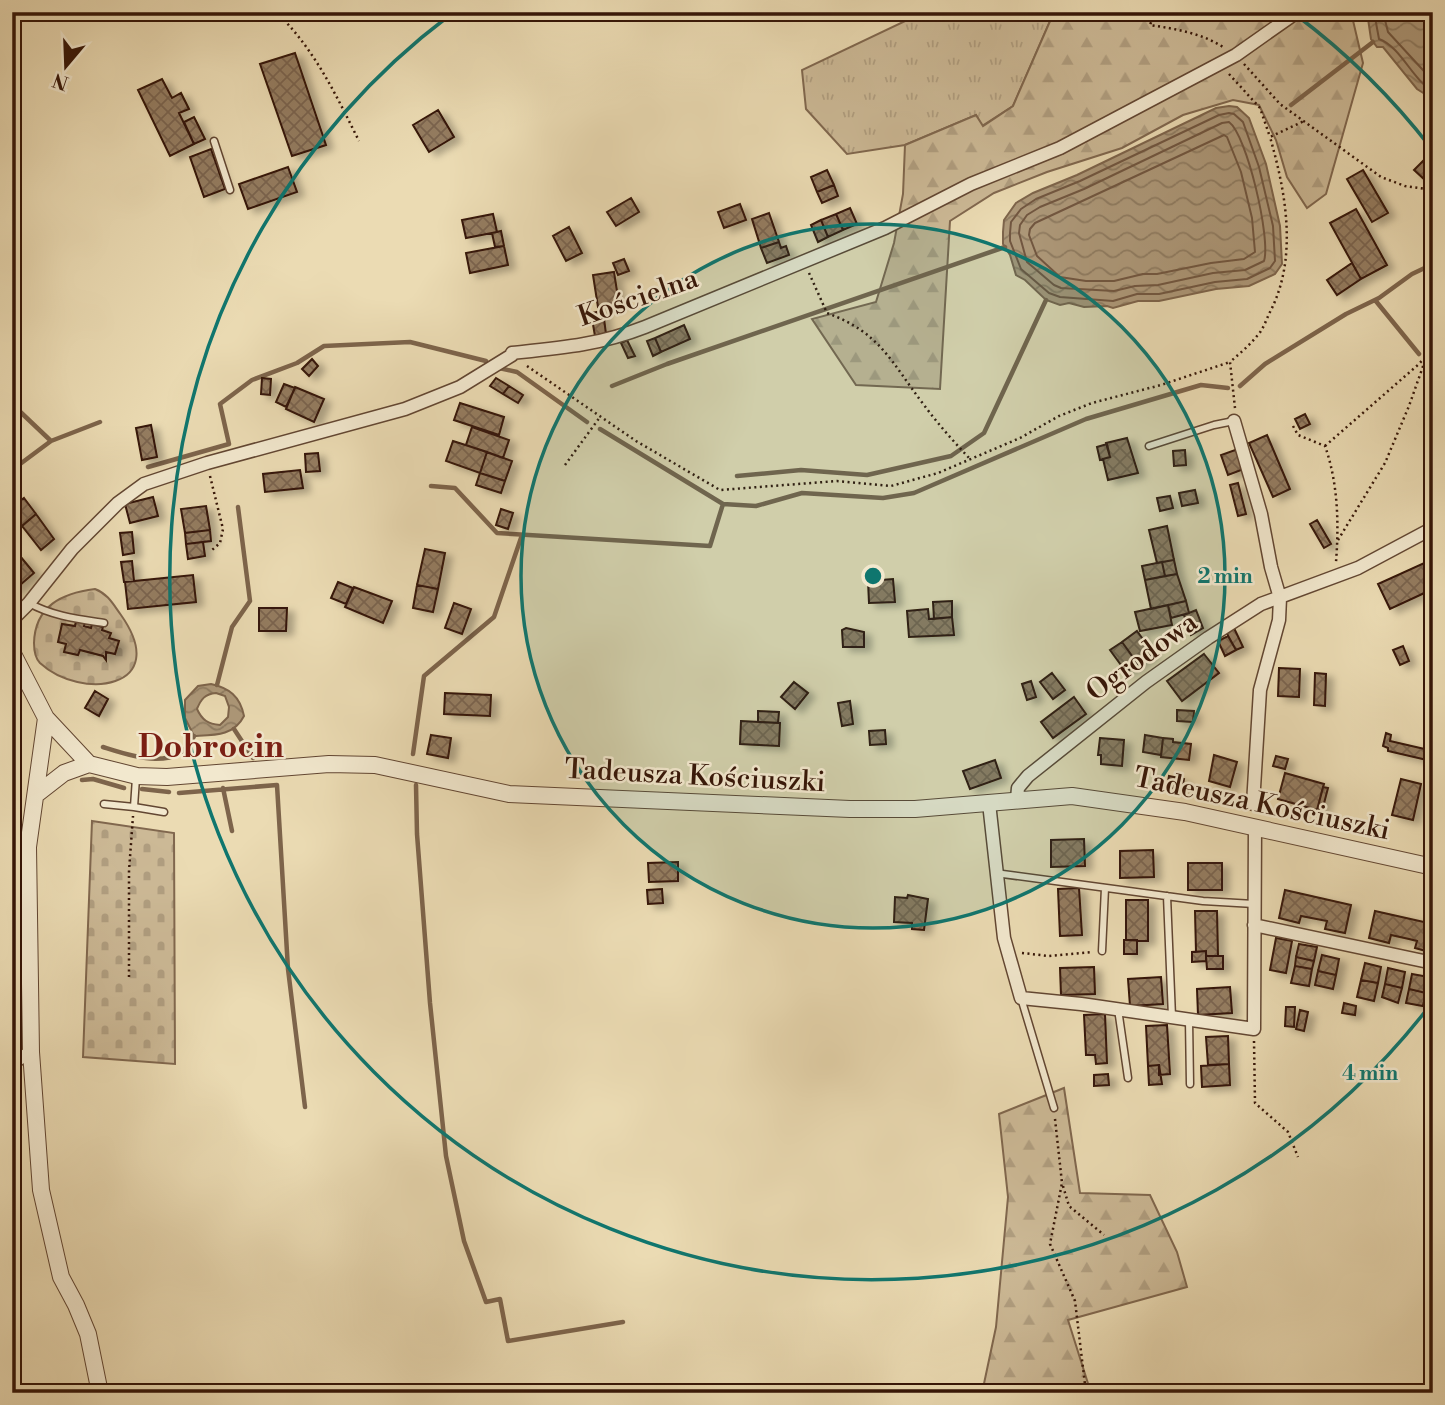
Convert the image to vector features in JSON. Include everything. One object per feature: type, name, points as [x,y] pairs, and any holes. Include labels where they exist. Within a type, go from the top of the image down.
[{"type":"street","name":"Kościelna","points":[[12,620],[72,549],[144,484],[207,463],[405,409],[460,387],[512,353],[582,346],[615,339],[885,228],[971,184],[1060,148],[1236,55],[1297,12]]},
{"type":"street","points":[[1234,421],[1261,514],[1280,598],[1279,620],[1260,690],[1253,804]]},
{"type":"street","name":"Ogrodowa","points":[[1017,799],[1017,788],[1028,776],[1146,682],[1208,638],[1261,604],[1358,568],[1433,528]]},
{"type":"street","points":[[12,652],[47,718],[89,764],[64,773],[37,794]]},
{"type":"street","points":[[47,718],[28,847],[31,1052],[41,1190],[61,1277],[88,1334],[100,1393]]},
{"type":"street","name":"Tadeusza Kościuszki","points":[[89,764],[136,776],[167,777],[329,764],[375,765],[509,793],[850,809],[915,809],[1050,796],[1094,797],[1185,812],[1433,867]]},
{"type":"street","points":[[989,803],[995,873],[1008,952],[1021,998],[1254,1029],[1255,827]]},
{"type":"street","points":[[1254,925],[1433,963]]},
{"type":"street","points":[[12,1063],[31,1052]]},
{"type":"lane","points":[[214,141],[230,190]]},
{"type":"lane","points":[[1149,446],[1234,421]]},
{"type":"lane","points":[[29,603],[59,616],[104,623]]},
{"type":"lane","points":[[134,807],[136,776]]},
{"type":"lane","points":[[104,804],[164,812]]},
{"type":"lane","points":[[995,873],[1167,896],[1254,904]]},
{"type":"lane","points":[[1102,951],[1105,888]]},
{"type":"lane","points":[[1167,896],[1172,1017]]},
{"type":"lane","points":[[1021,998],[1054,1108]]},
{"type":"lane","points":[[1118,1009],[1128,1079]]},
{"type":"lane","points":[[1189,1020],[1190,1083]]},
{"type":"path","points":[[276,12],[292,27],[313,55],[359,141]]},
{"type":"path","points":[[1155,12],[1150,25],[1210,38],[1236,55],[1280,104],[1381,177],[1405,186],[1433,190]]},
{"type":"path","points":[[512,355],[636,442],[720,490],[774,488],[837,481],[891,486],[938,473],[1020,438],[1059,416],[1091,403],[1161,385],[1230,362],[1259,335],[1280,293],[1287,231],[1284,202],[1270,137],[1260,108],[1219,62]]},
{"type":"path","points":[[1270,137],[1304,121]]},
{"type":"path","points":[[803,261],[827,313],[850,322],[873,337],[898,365],[923,404],[970,459]]},
{"type":"path","points":[[1325,446],[1433,348]]},
{"type":"path","points":[[1338,540],[1385,463],[1427,355]]},
{"type":"path","points":[[1230,362],[1235,401],[1234,421]]},
{"type":"path","points":[[565,465],[600,417]]},
{"type":"path","points":[[1293,426],[1298,435],[1325,446],[1332,464],[1338,508],[1335,576]]},
{"type":"path","points":[[207,463],[223,529],[220,543],[212,550]]},
{"type":"path","points":[[129,977],[129,871],[134,807]]},
{"type":"path","points":[[1008,952],[1049,956],[1102,951]]},
{"type":"path","points":[[1254,1029],[1255,1104],[1288,1132],[1298,1157]]},
{"type":"path","points":[[1054,1108],[1062,1183],[1069,1206],[1104,1235]]},
{"type":"path","points":[[1062,1183],[1050,1244],[1075,1301],[1086,1393]]},
{"type":"green space","points":[[924,12],[1054,12],[1013,106],[982,126],[976,115],[905,145],[847,154],[806,109],[802,70]]},
{"type":"green space","points":[[1054,12],[1351,12],[1363,63],[1326,194],[1307,208],[1287,177],[1276,140],[1259,105],[1233,100],[1183,115],[1122,148],[1047,172],[994,193],[950,221],[940,389],[856,385],[812,319],[876,302],[894,243],[903,194],[905,145],[976,115],[983,126],[1013,106]]},
{"type":"green space","points":[[95,589],[113,603],[121,615],[134,640],[136,659],[129,673],[115,681],[97,684],[77,682],[57,675],[38,661],[34,646],[39,620],[52,604],[72,594]]},
{"type":"green space","points":[[92,821],[174,833],[175,1064],[83,1057]]},
{"type":"green space","points":[[1064,1088],[1080,1193],[1150,1195],[1177,1252],[1187,1287],[1068,1320],[1091,1393],[982,1393],[996,1327],[1008,1197],[999,1114]]},
{"type":"water","points":[[1367,12],[1433,12],[1433,99],[1417,89],[1383,47],[1377,47],[1371,39]]},
{"type":"water","points":[[1237,107],[1249,118],[1266,164],[1280,226],[1282,264],[1275,274],[1249,286],[1216,289],[1159,301],[1138,301],[1113,308],[1084,307],[1069,303],[1060,305],[1046,300],[1016,275],[1010,255],[1003,244],[1003,232],[1004,220],[1016,203],[1216,108]]},
{"type":"water","points":[[211,684],[233,694],[240,703],[244,716],[240,723],[223,733],[194,736],[185,718],[185,700],[198,686]],"holes":[[[216,693],[225,696],[229,707],[228,717],[220,725],[203,719],[197,709],[200,702]]]},
{"type":"building","points":[[295,53],[326,145],[292,156],[260,64]]},
{"type":"building","points":[[162,79],[172,98],[181,93],[189,109],[179,113],[194,144],[170,156],[138,90]]},
{"type":"building","points":[[438,110],[454,137],[429,152],[413,125]]},
{"type":"building","points":[[194,117],[205,139],[194,144],[184,122]]},
{"type":"building","points":[[211,149],[225,189],[204,197],[190,157]]},
{"type":"building","points":[[1433,151],[1433,172],[1425,180],[1414,170]]},
{"type":"building","points":[[288,167],[297,192],[248,209],[239,184]]},
{"type":"building","points":[[827,170],[834,185],[817,192],[811,177]]},
{"type":"building","points":[[1363,170],[1388,213],[1372,222],[1347,179]]},
{"type":"building","points":[[834,185],[838,196],[822,203],[817,192]]},
{"type":"building","points":[[631,198],[639,212],[616,226],[607,212]]},
{"type":"building","points":[[740,204],[746,220],[724,228],[718,212]]},
{"type":"building","points":[[850,208],[857,224],[843,230],[836,214]]},
{"type":"building","points":[[1356,209],[1387,265],[1361,279],[1330,223]]},
{"type":"building","points":[[769,213],[779,242],[761,248],[752,219]]},
{"type":"building","points":[[493,214],[497,232],[466,238],[462,220]]},
{"type":"building","points":[[836,214],[843,230],[828,237],[821,220]]},
{"type":"building","points":[[821,220],[828,237],[818,242],[811,225]]},
{"type":"building","points":[[569,227],[582,253],[566,261],[553,236]]},
{"type":"building","points":[[501,231],[504,246],[495,247],[492,233]]},
{"type":"building","points":[[779,242],[781,248],[786,246],[789,255],[767,263],[761,248]]},
{"type":"building","points":[[504,246],[508,265],[470,273],[466,253]]},
{"type":"building","points":[[624,259],[629,271],[618,275],[613,263]]},
{"type":"building","points":[[1352,263],[1361,279],[1337,295],[1327,280]]},
{"type":"building","points":[[614,272],[619,304],[598,307],[593,275]]},
{"type":"building","points":[[603,311],[606,334],[595,336],[591,313]]},
{"type":"building","points":[[684,325],[690,339],[661,352],[655,338]]},
{"type":"building","points":[[655,338],[661,352],[653,356],[647,341]]},
{"type":"building","points":[[627,340],[635,356],[628,358],[621,343]]},
{"type":"building","points":[[312,359],[318,366],[309,376],[302,369]]},
{"type":"building","points":[[262,378],[271,379],[270,395],[261,394]]},
{"type":"building","points":[[496,378],[509,386],[503,394],[490,386]]},
{"type":"building","points":[[284,384],[295,388],[286,407],[276,402]]},
{"type":"building","points":[[509,386],[523,395],[518,403],[503,394]]},
{"type":"building","points":[[295,387],[324,399],[314,422],[286,409]]},
{"type":"building","points":[[460,403],[504,417],[499,435],[454,420]]},
{"type":"building","points":[[1305,414],[1310,424],[1300,429],[1295,419]]},
{"type":"building","points":[[151,425],[157,457],[142,460],[136,428]]},
{"type":"building","points":[[472,427],[509,440],[503,458],[466,445]]},
{"type":"building","points":[[1267,435],[1290,489],[1273,497],[1249,443]]},
{"type":"building","points":[[1127,438],[1138,473],[1108,480],[1103,459],[1110,457],[1106,443]]},
{"type":"building","points":[[453,441],[487,452],[480,473],[446,461]]},
{"type":"building","points":[[1107,444],[1110,457],[1100,460],[1097,447]]},
{"type":"building","points":[[1238,449],[1244,469],[1228,475],[1221,455]]},
{"type":"building","points":[[1185,450],[1186,465],[1174,466],[1173,451]]},
{"type":"building","points":[[487,452],[512,461],[505,481],[480,473]]},
{"type":"building","points":[[318,453],[320,471],[306,472],[305,454]]},
{"type":"building","points":[[300,470],[303,488],[265,492],[263,474]]},
{"type":"building","points":[[480,473],[505,481],[501,493],[476,485]]},
{"type":"building","points":[[1238,483],[1246,514],[1238,516],[1230,485]]},
{"type":"building","points":[[1195,490],[1198,503],[1182,506],[1179,493]]},
{"type":"building","points":[[1170,496],[1173,508],[1160,511],[1157,498]]},
{"type":"building","points":[[153,497],[158,516],[130,523],[125,504]]},
{"type":"building","points":[[24,498],[36,514],[22,526],[12,514],[12,507]]},
{"type":"building","points":[[206,506],[210,530],[185,533],[181,509]]},
{"type":"building","points":[[501,509],[513,513],[508,529],[496,525]]},
{"type":"building","points":[[36,514],[54,539],[41,550],[22,526]]},
{"type":"building","points":[[1317,520],[1331,544],[1324,548],[1310,524]]},
{"type":"building","points":[[1167,526],[1174,560],[1157,563],[1149,530]]},
{"type":"building","points":[[210,530],[211,541],[186,544],[185,533]]},
{"type":"building","points":[[132,532],[134,553],[123,555],[120,533]]},
{"type":"building","points":[[203,542],[205,556],[188,559],[186,544]]},
{"type":"building","points":[[425,549],[445,553],[438,589],[417,585]]},
{"type":"building","points":[[20,556],[34,573],[12,592],[12,563]]},
{"type":"building","points":[[1433,559],[1433,589],[1390,609],[1378,584]]},
{"type":"building","points":[[1174,560],[1177,574],[1165,576],[1162,562]]},
{"type":"building","points":[[132,561],[134,581],[124,582],[121,562]]},
{"type":"building","points":[[1162,562],[1165,576],[1145,580],[1142,566]]},
{"type":"building","points":[[1177,574],[1186,601],[1151,609],[1145,580]]},
{"type":"building","points":[[193,575],[196,602],[128,609],[125,582]]},
{"type":"building","points":[[893,579],[895,602],[869,603],[868,581]]},
{"type":"building","points":[[338,582],[353,588],[346,604],[331,598]]},
{"type":"building","points":[[417,585],[438,589],[433,612],[413,608]]},
{"type":"building","points":[[354,587],[392,601],[383,623],[345,607]]},
{"type":"building","points":[[952,601],[952,617],[934,619],[933,602]]},
{"type":"building","points":[[1186,601],[1189,613],[1171,618],[1168,605]]},
{"type":"building","points":[[454,603],[471,609],[462,634],[445,628]]},
{"type":"building","points":[[1168,605],[1172,625],[1140,631],[1135,612]]},
{"type":"building","points":[[259,608],[287,608],[286,631],[259,631]]},
{"type":"building","points":[[928,609],[929,619],[952,617],[954,635],[909,637],[907,611]]},
{"type":"building","points":[[1196,610],[1203,628],[1191,635],[1184,615]]},
{"type":"building","points":[[76,621],[91,628],[92,624],[103,627],[102,630],[111,633],[109,638],[119,641],[115,654],[106,652],[106,660],[103,656],[80,650],[78,655],[64,652],[66,644],[58,642],[62,624],[75,626]]},
{"type":"building","points":[[846,628],[864,632],[864,647],[843,647],[842,630]]},
{"type":"building","points":[[1234,628],[1243,647],[1236,650],[1226,632]]},
{"type":"building","points":[[1137,631],[1153,653],[1138,664],[1122,642]]},
{"type":"building","points":[[1228,636],[1236,650],[1225,656],[1218,641]]},
{"type":"building","points":[[1122,642],[1138,664],[1126,672],[1110,650]]},
{"type":"building","points":[[1403,646],[1409,661],[1400,665],[1393,650]]},
{"type":"building","points":[[1204,654],[1219,673],[1182,701],[1167,681]]},
{"type":"building","points":[[1279,668],[1300,669],[1299,697],[1278,696]]},
{"type":"building","points":[[1052,673],[1065,690],[1053,699],[1040,682]]},
{"type":"building","points":[[1315,673],[1326,674],[1325,706],[1314,705]]},
{"type":"building","points":[[1031,681],[1036,697],[1027,700],[1022,684]]},
{"type":"building","points":[[794,682],[808,693],[795,709],[781,697]]},
{"type":"building","points":[[95,691],[108,699],[99,716],[85,708]]},
{"type":"building","points":[[445,693],[491,695],[490,716],[444,714]]},
{"type":"building","points":[[1074,697],[1086,714],[1053,738],[1041,722]]},
{"type":"building","points":[[850,701],[853,724],[842,726],[838,703]]},
{"type":"building","points":[[1177,710],[1194,711],[1193,722],[1177,721]]},
{"type":"building","points":[[758,711],[779,712],[778,723],[758,722]]},
{"type":"building","points":[[741,721],[780,723],[779,746],[740,744]]},
{"type":"building","points":[[885,730],[886,744],[870,745],[869,731]]},
{"type":"building","points":[[1386,733],[1391,735],[1390,741],[1429,750],[1427,760],[1388,751],[1388,748],[1383,746]]},
{"type":"building","points":[[431,735],[451,738],[448,758],[427,754]]},
{"type":"building","points":[[1145,735],[1163,738],[1161,755],[1143,752]]},
{"type":"building","points":[[1100,738],[1124,740],[1122,766],[1101,764],[1101,755],[1098,755]]},
{"type":"building","points":[[1163,738],[1191,744],[1189,760],[1161,757]]},
{"type":"building","points":[[1214,755],[1237,762],[1230,787],[1209,781]]},
{"type":"building","points":[[1276,756],[1288,759],[1285,769],[1273,766]]},
{"type":"building","points":[[995,760],[1001,778],[970,789],[963,771]]},
{"type":"building","points":[[1285,773],[1324,784],[1317,810],[1278,799]]},
{"type":"building","points":[[1169,776],[1184,779],[1182,790],[1167,787]]},
{"type":"building","points":[[1401,779],[1421,784],[1413,820],[1392,815]]},
{"type":"building","points":[[1323,787],[1328,788],[1322,811],[1317,810]]},
{"type":"building","points":[[1084,839],[1085,866],[1051,867],[1051,840]]},
{"type":"building","points":[[1153,850],[1154,877],[1120,878],[1120,851]]},
{"type":"building","points":[[678,862],[678,881],[649,882],[648,863]]},
{"type":"building","points":[[1188,863],[1222,863],[1222,890],[1188,890]]},
{"type":"building","points":[[1079,888],[1082,935],[1060,936],[1058,889]]},
{"type":"building","points":[[662,889],[663,903],[648,904],[647,890]]},
{"type":"building","points":[[1285,890],[1351,905],[1345,933],[1325,929],[1327,921],[1301,916],[1299,923],[1279,918]]},
{"type":"building","points":[[908,895],[928,899],[924,930],[912,929],[912,923],[894,922],[895,897],[907,898]]},
{"type":"building","points":[[1126,900],[1148,900],[1148,941],[1126,940]]},
{"type":"building","points":[[1195,911],[1217,911],[1218,956],[1206,956],[1206,951],[1196,952]]},
{"type":"building","points":[[1375,911],[1433,924],[1433,953],[1415,948],[1417,941],[1409,939],[1391,935],[1389,943],[1369,938]]},
{"type":"building","points":[[1276,938],[1292,941],[1286,973],[1270,970]]},
{"type":"building","points":[[1124,940],[1137,940],[1137,954],[1124,954]]},
{"type":"building","points":[[1299,944],[1317,947],[1314,961],[1296,957]]},
{"type":"building","points":[[1206,951],[1206,961],[1192,962],[1192,952]]},
{"type":"building","points":[[1322,955],[1339,959],[1336,975],[1318,971]]},
{"type":"building","points":[[1206,956],[1223,956],[1223,969],[1207,969]]},
{"type":"building","points":[[1296,957],[1314,961],[1312,969],[1295,966]]},
{"type":"building","points":[[1365,963],[1381,967],[1378,983],[1361,980]]},
{"type":"building","points":[[1295,966],[1312,969],[1309,986],[1291,983]]},
{"type":"building","points":[[1094,967],[1095,994],[1061,995],[1060,968]]},
{"type":"building","points":[[1388,968],[1405,972],[1402,988],[1385,984]]},
{"type":"building","points":[[1318,971],[1336,975],[1333,989],[1315,985]]},
{"type":"building","points":[[1412,974],[1429,977],[1426,993],[1409,989]]},
{"type":"building","points":[[1161,977],[1163,1004],[1130,1006],[1128,979]]},
{"type":"building","points":[[1361,980],[1378,983],[1374,1001],[1357,997]]},
{"type":"building","points":[[1385,984],[1402,988],[1398,1003],[1382,997]]},
{"type":"building","points":[[1230,987],[1232,1013],[1198,1015],[1197,989]]},
{"type":"building","points":[[1409,989],[1426,993],[1423,1006],[1406,1003]]},
{"type":"building","points":[[1344,1003],[1356,1006],[1355,1015],[1342,1013]]},
{"type":"building","points":[[1286,1007],[1295,1007],[1294,1027],[1285,1026]]},
{"type":"building","points":[[1300,1010],[1308,1012],[1304,1031],[1296,1029]]},
{"type":"building","points":[[1105,1014],[1107,1063],[1096,1064],[1095,1055],[1086,1055],[1084,1015]]},
{"type":"building","points":[[1167,1025],[1170,1074],[1159,1075],[1159,1065],[1148,1066],[1146,1026]]},
{"type":"building","points":[[1228,1036],[1229,1064],[1208,1065],[1206,1037]]},
{"type":"building","points":[[1229,1064],[1230,1085],[1202,1087],[1201,1066]]},
{"type":"building","points":[[1159,1065],[1162,1084],[1149,1085],[1148,1066]]},
{"type":"building","points":[[1108,1074],[1109,1085],[1094,1086],[1094,1075]]},
{"type":"waterway","points":[[1291,105],[1373,42]]},
{"type":"waterway","points":[[612,386],[667,364],[1005,247]]},
{"type":"waterway","points":[[1240,386],[1265,364],[1346,314],[1379,298],[1412,274],[1433,264]]},
{"type":"waterway","points":[[737,476],[801,470],[867,475],[951,456],[984,433],[1046,300]]},
{"type":"waterway","points":[[1375,300],[1419,354]]},
{"type":"waterway","points":[[148,467],[229,444],[220,404],[252,380],[297,363],[324,346],[410,342],[486,361]]},
{"type":"waterway","points":[[1428,366],[1433,370]]},
{"type":"waterway","points":[[499,368],[517,372],[587,422]]},
{"type":"waterway","points":[[600,429],[723,504],[756,506],[802,493],[883,498],[914,493],[1086,419],[1201,385],[1228,388]]},
{"type":"waterway","points":[[12,404],[51,441]]},
{"type":"waterway","points":[[12,470],[51,441],[100,422]]},
{"type":"waterway","points":[[431,486],[455,488],[497,533],[710,546],[723,504]]},
{"type":"waterway","points":[[217,685],[232,627],[250,601],[238,507]]},
{"type":"waterway","points":[[413,754],[424,676],[494,617],[522,535]]},
{"type":"waterway","points":[[234,729],[253,758]]},
{"type":"waterway","points":[[103,747],[140,757],[166,758],[177,755],[187,747],[194,736]]},
{"type":"waterway","points":[[82,780],[93,779],[124,788]]},
{"type":"waterway","points":[[179,793],[277,785],[288,969],[305,1107]]},
{"type":"waterway","points":[[416,785],[417,834],[430,1003],[446,1156],[464,1241],[486,1302],[500,1299],[508,1341],[623,1322]]},
{"type":"waterway","points":[[223,788],[232,831]]},
{"type":"waterway","points":[[142,789],[169,792]]},
{"type":"waterway","points":[[12,823],[16,821]]},
{"type":"district","name":"Dobrocin","points":[[211,747]]}]
